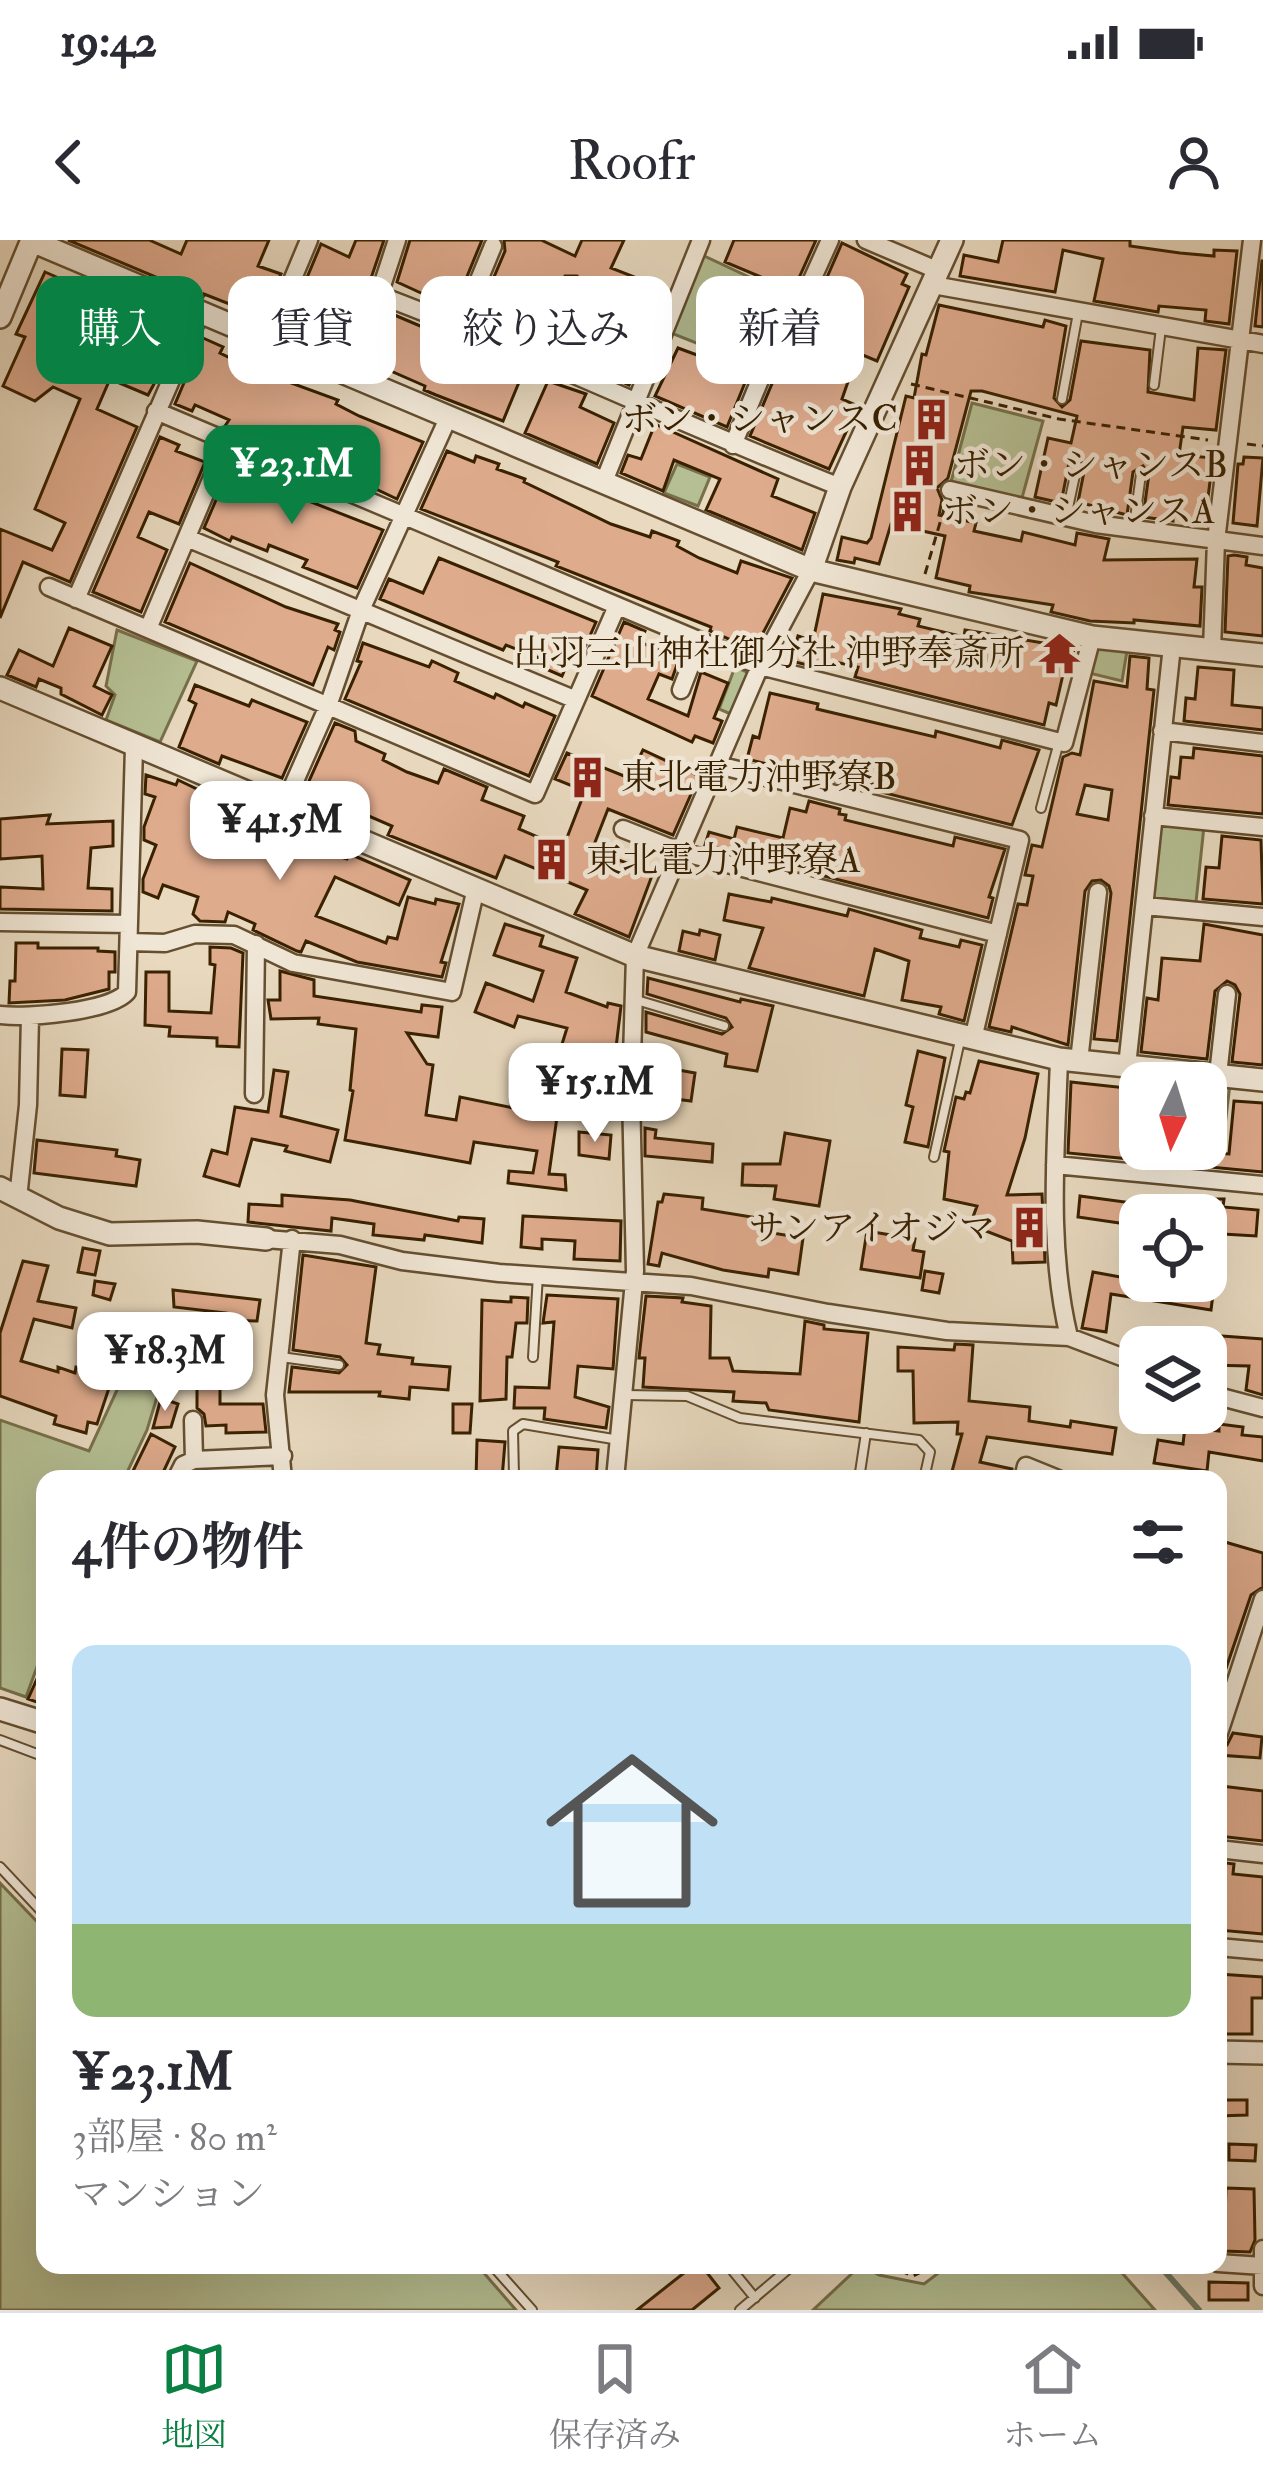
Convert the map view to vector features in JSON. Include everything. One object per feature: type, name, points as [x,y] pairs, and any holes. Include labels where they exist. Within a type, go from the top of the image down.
[{"type":"street","points":[[0,317],[32,240],[118,276]]},
{"type":"street","points":[[294,276],[309,240]]},
{"type":"street","points":[[386,276],[397,240]]},
{"type":"street","points":[[603,484],[701,240]]},
{"type":"street","points":[[814,276],[830,240]]},
{"type":"street","points":[[866,240],[936,279],[1078,313],[1263,344]]},
{"type":"street","points":[[616,1470],[635,1279],[635,956],[760,666],[811,569],[840,487],[952,240]]},
{"type":"street","points":[[1211,649],[1216,541],[1252,240]]},
{"type":"street","points":[[481,276],[493,246]]},
{"type":"street","points":[[76,599],[168,384]]},
{"type":"street","points":[[371,384],[811,569],[1092,637],[1263,655]]},
{"type":"street","points":[[595,384],[840,487]]},
{"type":"street","points":[[733,445],[758,384]]},
{"type":"street","points":[[156,411],[760,666],[1059,742],[1064,743],[1092,637]]},
{"type":"street","points":[[283,808],[328,706],[361,610],[449,416]]},
{"type":"street","points":[[148,629],[227,442]]},
{"type":"street","points":[[950,490],[1133,529],[1263,546]]},
{"type":"street","points":[[188,538],[576,700]]},
{"type":"street","points":[[49,587],[535,794],[617,606]]},
{"type":"street","points":[[681,690],[700,641]]},
{"type":"street","points":[[1127,1062],[1172,646]]},
{"type":"street","points":[[0,688],[635,956],[967,1037],[1069,1060],[1119,1065]]},
{"type":"street","points":[[1162,731],[1263,743]]},
{"type":"street","points":[[0,1016],[30,1016],[119,1001],[127,992],[134,747]]},
{"type":"street","points":[[718,764],[1020,840],[967,1037]]},
{"type":"street","points":[[1153,816],[1263,827]]},
{"type":"street","points":[[623,829],[681,852],[998,934]]},
{"type":"street","points":[[0,922],[129,933],[165,943],[195,934],[223,934],[293,963],[452,992],[476,888]]},
{"type":"street","points":[[1069,1336],[1059,1295],[1055,1165],[1098,892]]},
{"type":"street","points":[[1145,906],[1263,917]]},
{"type":"street","points":[[254,1094],[256,944]]},
{"type":"street","points":[[1219,1062],[1227,994]]},
{"type":"street","points":[[30,1016],[28,1105],[9,1193],[59,1218],[110,1234],[197,1232],[292,1239],[340,1245],[402,1262],[635,1279],[947,1331],[1069,1336],[1119,1356]]},
{"type":"street","points":[[1227,1076],[1263,1080]]},
{"type":"street","points":[[1055,1165],[1263,1185]]},
{"type":"street","points":[[284,1470],[275,1395],[292,1239]]},
{"type":"street","points":[[1227,1399],[1263,1408]]},
{"type":"street","points":[[194,1420],[194,1460]]},
{"type":"street","points":[[180,1470],[194,1460],[283,1456]]},
{"type":"street","points":[[1227,1709],[1263,1599]]},
{"type":"street","points":[[0,1709],[36,1720]]},
{"type":"street","points":[[1227,1850],[1263,1854]]},
{"type":"street","points":[[1227,1947],[1263,1951]]},
{"type":"street","points":[[1227,2052],[1263,2053]]},
{"type":"street","points":[[1263,2249],[1263,2286]]},
{"type":"street","points":[[1227,2264],[1263,2266]]},
{"type":"lane","points":[[1062,399],[1078,313]]},
{"type":"lane","points":[[1154,385],[1161,328]]},
{"type":"lane","points":[[1066,517],[1077,466]]},
{"type":"lane","points":[[1133,529],[1141,473]]},
{"type":"lane","points":[[1041,808],[1059,742]]},
{"type":"lane","points":[[633,999],[724,1026]]},
{"type":"lane","points":[[934,1157],[967,1037]]},
{"type":"lane","points":[[532,1357],[538,1275]]},
{"type":"lane","points":[[280,1357],[339,1365]]},
{"type":"lane","points":[[624,1395],[687,1396],[740,1418],[919,1440],[930,1452],[926,1470]]},
{"type":"lane","points":[[514,1470],[513,1431],[523,1424],[619,1440]]},
{"type":"lane","points":[[861,1470],[866,1433]]},
{"type":"lane","points":[[0,1740],[36,1754]]},
{"type":"lane","points":[[0,1867],[36,1905]]},
{"type":"lane","points":[[500,2274],[532,2310]]},
{"type":"lane","points":[[735,2274],[755,2298]]},
{"type":"lane","points":[[740,2310],[783,2274]]},
{"type":"path","points":[[890,380],[1059,418],[1263,446]]},
{"type":"path","points":[[919,595],[950,490]]},
{"type":"green space","points":[[702,255],[747,276],[696,276],[696,343],[672,330]]},
{"type":"green space","points":[[972,403],[1043,421],[1022,498],[951,482]]},
{"type":"green space","points":[[677,464],[710,477],[698,506],[664,493]]},
{"type":"green space","points":[[117,630],[197,661],[160,742],[106,720],[115,695],[106,686]]},
{"type":"green space","points":[[1098,646],[1127,651],[1122,681],[1089,673]]},
{"type":"green space","points":[[735,667],[751,674],[733,715],[719,709]]},
{"type":"green space","points":[[1159,822],[1204,826],[1196,902],[1153,898]]},
{"type":"green space","points":[[123,1377],[161,1384],[128,1470],[36,1470],[36,1670],[26,1697],[0,1688],[0,1420],[89,1451]]},
{"type":"green space","points":[[0,1883],[36,1921],[36,2274],[485,2274],[516,2310],[0,2310]]},
{"type":"green space","points":[[851,2274],[924,2284],[937,2274],[1123,2274],[1155,2310],[813,2310]]},
{"type":"building","points":[[68,240],[149,240],[181,254],[187,240],[269,240],[258,266],[281,274],[228,276],[228,303],[204,294],[204,276],[153,276]]},
{"type":"building","points":[[356,240],[384,240],[372,276],[308,276],[321,244],[349,257]]},
{"type":"building","points":[[410,240],[482,240],[467,276],[420,276],[420,292],[397,282]]},
{"type":"building","points":[[504,240],[541,240],[575,256],[582,240],[624,240],[611,268],[632,276],[494,276],[505,251]]},
{"type":"building","points":[[734,240],[816,240],[800,276],[759,276],[725,262]]},
{"type":"building","points":[[1003,240],[1130,240],[1130,246],[1214,256],[1214,250],[1237,251],[1229,324],[1205,321],[1206,310],[1159,306],[1158,312],[1094,301],[1103,259],[1063,250],[1055,292],[960,276],[964,255],[998,262]]},
{"type":"building","points":[[842,243],[907,274],[902,284],[909,287],[877,361],[864,356],[864,276],[828,276]]},
{"type":"building","points":[[1263,261],[1263,327],[1255,326]]},
{"type":"building","points":[[36,291],[36,384],[108,384],[97,409],[137,427],[70,582],[23,562],[0,618],[0,529],[52,550],[65,523],[35,509],[80,399],[53,387],[35,401],[3,386],[25,337],[16,334]]},
{"type":"building","points":[[939,305],[1043,327],[1045,320],[1066,326],[1054,398],[1062,407],[1070,400],[1081,341],[1150,350],[1148,392],[1194,400],[1198,348],[1226,350],[1216,430],[1183,427],[1179,455],[1213,458],[1205,521],[1143,517],[1149,474],[1143,466],[1133,472],[1127,515],[1078,502],[1085,467],[1078,458],[1069,463],[1061,503],[1035,497],[1048,438],[1071,443],[1077,416],[982,391],[971,391],[948,478],[937,488],[942,500],[939,515],[976,523],[974,531],[1021,541],[1023,532],[1075,545],[1077,533],[1109,539],[1104,560],[1197,559],[1194,587],[1202,587],[1200,626],[1090,621],[1051,612],[1053,605],[969,592],[970,586],[936,578],[945,536],[891,524],[879,564],[855,558],[854,563],[837,560],[842,537],[867,543],[871,538],[906,396],[914,398],[922,354],[926,355]]},
{"type":"building","points":[[396,316],[420,326],[420,384],[396,373]]},
{"type":"building","points":[[204,338],[223,347],[220,353],[228,357],[228,384],[294,384],[423,442],[397,499],[318,465],[322,458],[254,431],[251,437],[225,426],[229,420],[195,405],[192,411],[175,404],[183,384],[204,384]]},
{"type":"building","points":[[678,348],[696,355],[696,384],[744,384],[727,427],[655,396],[661,384],[672,384],[672,361]]},
{"type":"building","points":[[122,384],[154,384],[148,395]]},
{"type":"building","points":[[420,384],[518,384],[503,421],[424,390]]},
{"type":"building","points":[[547,384],[586,394],[580,407],[614,423],[597,464],[525,433]]},
{"type":"building","points":[[772,384],[847,384],[842,399],[858,406],[829,469],[750,436]]},
{"type":"building","points":[[655,424],[778,479],[772,496],[815,513],[802,550],[706,510],[720,479],[674,460],[663,491],[621,473],[628,455],[641,459]]},
{"type":"building","points":[[160,437],[179,445],[176,451],[205,462],[179,524],[149,512],[138,537],[167,550],[141,612],[93,592]]},
{"type":"building","points":[[447,451],[474,462],[476,456],[499,464],[497,469],[611,524],[679,541],[677,546],[737,573],[741,561],[792,578],[754,650],[710,631],[711,627],[556,566],[558,562],[421,509]]},
{"type":"building","points":[[1244,457],[1263,458],[1257,526],[1233,523],[1238,464],[1243,464]]},
{"type":"building","points":[[234,458],[252,466],[247,477],[383,530],[357,588],[303,567],[307,560],[269,545],[267,551],[204,528]]},
{"type":"building","points":[[1228,556],[1247,557],[1246,565],[1263,568],[1263,636],[1225,632]]},
{"type":"building","points":[[439,558],[596,622],[585,647],[576,643],[562,676],[539,666],[542,659],[506,645],[503,650],[380,599],[389,579],[423,593]]},
{"type":"building","points":[[190,563],[286,607],[338,624],[334,650],[328,647],[313,685],[165,622]]},
{"type":"building","points":[[823,594],[901,609],[899,614],[920,619],[918,626],[964,637],[965,630],[1074,648],[1070,671],[1064,670],[1056,705],[1049,703],[1044,725],[855,677],[858,667],[822,659],[819,668],[791,661],[798,636],[813,641]]},
{"type":"building","points":[[624,622],[645,631],[640,642],[679,659],[672,679],[659,674],[648,699],[688,716],[701,672],[728,683],[714,718],[722,721],[713,743],[695,736],[692,742],[592,696]]},
{"type":"building","points":[[69,628],[112,646],[94,686],[112,695],[102,715],[61,694],[61,688],[39,679],[36,687],[7,675],[19,650],[53,666]]},
{"type":"building","points":[[363,643],[429,667],[432,661],[458,673],[455,681],[555,716],[529,776],[345,699],[361,662],[357,661]]},
{"type":"building","points":[[1130,656],[1149,658],[1147,689],[1154,690],[1117,1041],[1094,1039],[1111,893],[1101,880],[1092,881],[1085,891],[1068,1045],[1012,1027],[1011,1032],[989,1027],[1018,904],[1027,905],[1033,876],[1025,875],[1032,845],[1042,847],[1063,757],[1080,755],[1094,681],[1127,687]],"holes":[[[1085,785],[1112,790],[1108,820],[1077,814]]]},
{"type":"building","points":[[1198,667],[1234,670],[1232,705],[1263,708],[1263,730],[1184,721],[1186,698],[1195,699]]},
{"type":"building","points":[[195,685],[249,706],[252,700],[307,722],[282,778],[222,756],[219,764],[179,747],[196,704],[189,700]]},
{"type":"building","points":[[770,693],[935,737],[936,731],[1000,748],[1002,740],[1039,750],[1012,825],[881,792],[882,786],[848,779],[847,784],[747,759],[753,736],[759,738]]},
{"type":"building","points":[[335,723],[355,731],[356,741],[385,754],[383,760],[407,772],[438,783],[444,769],[487,787],[482,800],[524,816],[519,829],[563,848],[585,791],[555,779],[567,753],[629,778],[643,750],[699,776],[673,835],[608,809],[592,850],[653,873],[629,937],[575,914],[587,890],[505,856],[496,878],[388,835],[392,826],[355,810],[327,802],[325,808],[301,799]]},
{"type":"building","points":[[1194,748],[1263,756],[1263,814],[1168,805],[1171,777],[1179,778],[1181,757],[1193,758]]},
{"type":"building","points":[[146,775],[176,785],[178,780],[234,807],[230,820],[254,830],[347,859],[350,854],[410,880],[399,905],[335,877],[316,916],[386,943],[388,937],[397,939],[408,897],[459,904],[441,962],[446,963],[442,977],[357,962],[306,941],[301,952],[297,951],[228,912],[225,922],[200,921],[193,914],[198,897],[163,885],[158,898],[143,892],[156,845],[144,840],[155,797],[145,794]]},
{"type":"building","points":[[809,801],[840,809],[845,820],[953,846],[955,837],[1005,849],[989,897],[993,898],[988,918],[820,875],[819,870],[705,845],[709,832],[734,839],[737,827],[783,838],[790,808],[806,812]]},
{"type":"building","points":[[50,815],[47,824],[113,821],[113,846],[91,848],[88,888],[112,889],[112,911],[0,909],[0,887],[43,889],[42,856],[0,859],[0,819]]},
{"type":"building","points":[[1222,836],[1261,840],[1263,904],[1203,899],[1206,867],[1219,868]]},
{"type":"building","points":[[729,894],[771,902],[772,898],[847,916],[849,909],[922,930],[920,938],[959,947],[961,940],[982,945],[964,1021],[939,1014],[941,1007],[902,1000],[909,961],[875,949],[864,996],[749,968],[763,928],[724,920]]},
{"type":"building","points":[[505,924],[543,936],[540,946],[577,958],[566,992],[607,1007],[608,1003],[621,1006],[615,1056],[603,1055],[602,1072],[577,1072],[577,1058],[558,1057],[567,1028],[518,1016],[514,1027],[475,1012],[486,983],[533,1001],[543,971],[494,955]]},
{"type":"building","points":[[1204,924],[1263,935],[1263,1065],[1232,1062],[1240,994],[1227,981],[1215,991],[1207,1059],[1141,1052],[1147,998],[1158,1000],[1162,958],[1200,961]]},
{"type":"building","points":[[700,930],[720,935],[715,960],[679,951],[683,931],[699,935]]},
{"type":"building","points":[[16,943],[115,952],[109,989],[65,1000],[9,1003]]},
{"type":"building","points":[[210,947],[243,953],[239,1047],[217,1046],[217,1038],[169,1036],[170,1027],[145,1025],[146,972],[169,972],[169,1011],[211,1013],[215,965],[210,964]]},
{"type":"building","points":[[280,971],[314,980],[314,996],[421,1012],[422,1005],[442,1007],[438,1037],[407,1033],[427,1064],[433,1065],[426,1115],[456,1120],[460,1097],[557,1117],[549,1174],[565,1175],[566,1190],[508,1183],[509,1171],[533,1173],[537,1151],[474,1142],[470,1163],[345,1140],[356,1029],[318,1024],[319,1018],[271,1019],[268,1000],[280,1000]]},
{"type":"building","points":[[648,978],[773,1006],[757,1071],[725,1066],[727,1054],[646,1032],[646,1012],[722,1034],[732,1027],[726,1018],[647,994]]},
{"type":"building","points":[[62,1049],[88,1050],[85,1097],[60,1095]]},
{"type":"building","points":[[918,1051],[945,1058],[928,1147],[905,1142],[913,1107],[906,1105]]},
{"type":"building","points":[[979,1061],[1038,1074],[1007,1195],[1042,1194],[1045,1262],[1013,1263],[1012,1241],[970,1225],[977,1206],[944,1199],[949,1152],[944,1151],[956,1097],[964,1099],[970,1093]]},
{"type":"building","points":[[656,1066],[695,1073],[691,1101],[651,1096]]},
{"type":"building","points":[[274,1070],[288,1072],[281,1116],[338,1130],[330,1162],[252,1139],[239,1186],[204,1176],[212,1150],[227,1154],[235,1107],[268,1112]]},
{"type":"building","points":[[1071,1082],[1119,1087],[1119,1158],[1068,1153]]},
{"type":"building","points":[[1234,1101],[1263,1103],[1263,1172],[1227,1169]]},
{"type":"building","points":[[645,1128],[656,1130],[655,1138],[713,1144],[712,1162],[645,1156]]},
{"type":"building","points":[[579,1132],[611,1135],[609,1159],[579,1155]]},
{"type":"building","points":[[785,1133],[830,1141],[819,1206],[774,1199],[776,1186],[742,1185],[743,1164],[780,1164]]},
{"type":"building","points":[[37,1140],[117,1150],[116,1156],[140,1160],[136,1186],[34,1173]]},
{"type":"building","points":[[664,1194],[703,1198],[702,1209],[758,1218],[760,1231],[803,1238],[798,1274],[769,1269],[768,1277],[662,1253],[659,1266],[648,1264],[658,1202]]},
{"type":"building","points":[[282,1195],[350,1200],[458,1221],[459,1217],[484,1219],[482,1243],[425,1235],[424,1240],[373,1235],[374,1224],[332,1218],[331,1231],[248,1222],[249,1204],[282,1206]]},
{"type":"building","points":[[1080,1196],[1119,1201],[1119,1223],[1078,1217]]},
{"type":"building","points":[[1227,1207],[1258,1210],[1256,1236],[1227,1234]]},
{"type":"building","points":[[523,1216],[621,1221],[620,1261],[574,1259],[575,1241],[542,1239],[542,1249],[521,1247]]},
{"type":"building","points":[[867,1231],[915,1239],[913,1250],[924,1252],[920,1278],[861,1269]]},
{"type":"building","points":[[83,1248],[100,1251],[95,1275],[78,1272]]},
{"type":"building","points":[[303,1255],[376,1267],[366,1343],[380,1345],[378,1354],[413,1358],[412,1364],[450,1367],[448,1390],[410,1387],[409,1399],[379,1396],[380,1392],[289,1392],[292,1367],[339,1373],[347,1365],[340,1357],[293,1350]]},
{"type":"building","points":[[23,1261],[48,1266],[38,1301],[76,1308],[72,1328],[34,1319],[21,1361],[58,1372],[58,1367],[75,1373],[76,1367],[97,1372],[96,1378],[111,1382],[97,1424],[88,1422],[86,1433],[54,1424],[56,1416],[0,1396],[0,1333]]},
{"type":"building","points":[[925,1271],[943,1274],[939,1293],[922,1290]]},
{"type":"building","points":[[1093,1272],[1119,1277],[1119,1295],[1111,1294],[1106,1332],[1082,1328]]},
{"type":"building","points":[[95,1281],[115,1284],[110,1300],[93,1295]]},
{"type":"building","points":[[173,1290],[260,1300],[257,1321],[225,1320],[226,1313],[174,1307]]},
{"type":"building","points":[[547,1295],[618,1299],[613,1369],[578,1366],[575,1397],[609,1407],[606,1428],[544,1419],[545,1408],[514,1408],[515,1387],[549,1388],[554,1322],[543,1323]]},
{"type":"building","points":[[646,1296],[683,1298],[682,1302],[711,1306],[710,1358],[729,1358],[733,1371],[800,1374],[805,1321],[824,1325],[824,1329],[868,1333],[859,1422],[769,1410],[766,1403],[733,1401],[734,1392],[643,1387],[645,1358],[639,1358]]},
{"type":"building","points":[[511,1297],[528,1298],[527,1323],[516,1323],[512,1357],[507,1357],[506,1399],[480,1401],[482,1300],[511,1302]]},
{"type":"building","points":[[1161,1302],[1212,1302],[1211,1310]]},
{"type":"building","points":[[1227,1336],[1263,1339],[1263,1395],[1246,1390],[1249,1366],[1227,1365]]},
{"type":"building","points":[[955,1344],[973,1345],[969,1401],[1030,1407],[1029,1421],[1116,1428],[1112,1454],[987,1437],[980,1462],[1012,1470],[952,1470],[962,1434],[957,1434],[958,1422],[914,1423],[913,1371],[898,1371],[898,1347],[954,1350]]},
{"type":"building","points":[[220,1385],[220,1404],[263,1404],[266,1432],[226,1433],[226,1425],[206,1426],[197,1408],[197,1386]]},
{"type":"building","points":[[161,1398],[178,1404],[171,1427],[153,1428]]},
{"type":"building","points":[[453,1404],[472,1404],[470,1433],[453,1433]]},
{"type":"building","points":[[1227,1425],[1243,1427],[1242,1435],[1263,1437],[1263,1461],[1209,1452],[1207,1470],[1154,1463],[1158,1440],[1183,1444],[1184,1434],[1227,1434]]},
{"type":"building","points":[[151,1434],[175,1447],[164,1470],[133,1470]]},
{"type":"building","points":[[477,1440],[505,1442],[503,1470],[476,1470]]},
{"type":"building","points":[[559,1447],[598,1450],[597,1470],[557,1470]]},
{"type":"building","points":[[1227,1543],[1263,1553],[1263,1587],[1251,1595],[1227,1665]]},
{"type":"building","points":[[1233,1733],[1262,1737],[1260,1758],[1227,1756]]},
{"type":"building","points":[[1227,1787],[1263,1791],[1263,1841],[1227,1837]]},
{"type":"building","points":[[1227,1863],[1234,1864],[1233,1874],[1263,1877],[1263,1934],[1227,1931]]},
{"type":"building","points":[[1227,1975],[1263,1977],[1263,1998],[1252,1998],[1252,2034],[1227,2034]]},
{"type":"building","points":[[1227,2100],[1247,2100],[1247,2115],[1227,2116]]},
{"type":"building","points":[[1229,2144],[1256,2145],[1255,2161],[1229,2160]]},
{"type":"building","points":[[1227,2188],[1254,2189],[1255,2240],[1250,2252],[1227,2251]]},
{"type":"building","points":[[683,2274],[708,2274],[719,2288],[692,2310],[637,2310]]},
{"type":"building","points":[[1209,2282],[1248,2283],[1248,2300],[1209,2300]]},
{"type":"waterway","points":[[1167,2274],[1199,2310]]},
{"type":"place","name":"ボン・シャンスC","points":[[932,419]]},
{"type":"place","name":"ボン・シャンスB","points":[[920,465]]},
{"type":"place","name":"ボン・シャンスA","points":[[908,511]]},
{"type":"place","name":"出羽三山神社御分社 沖野奉斎所","points":[[1059,653]]},
{"type":"place","name":"東北電力沖野寮B","points":[[587,777]]},
{"type":"place","name":"東北電力沖野寮A","points":[[552,860]]},
{"type":"place","name":"サンアイオジマ","points":[[1029,1228]]}]
